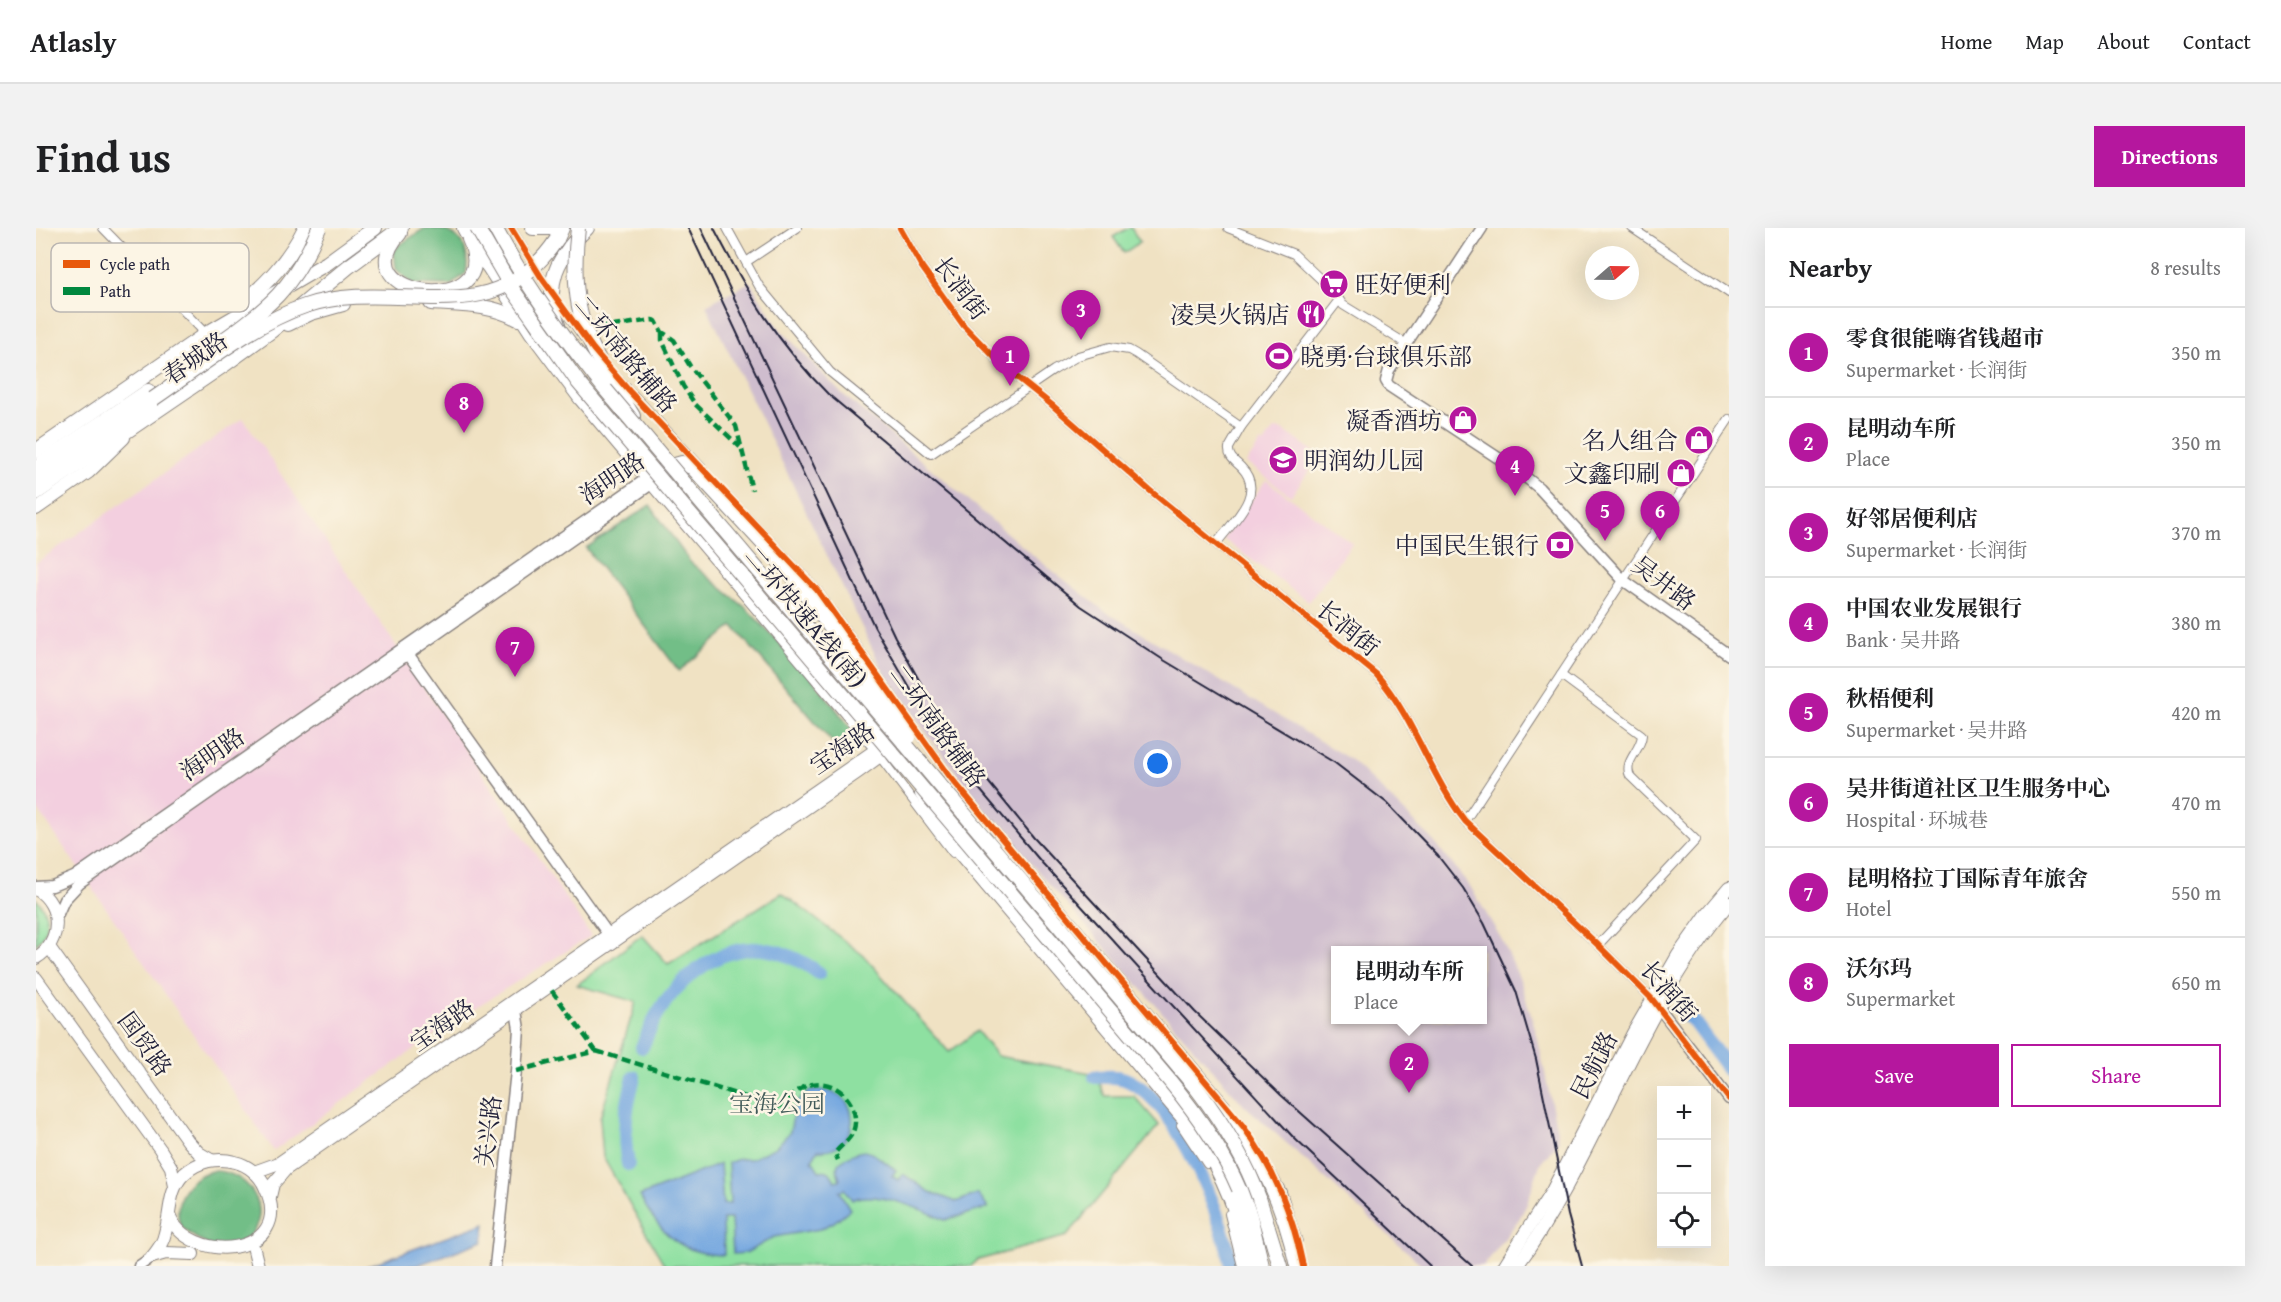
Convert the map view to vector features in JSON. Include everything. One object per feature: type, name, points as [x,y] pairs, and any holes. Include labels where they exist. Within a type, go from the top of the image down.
[{"type":"main road","points":[[249,298],[272,278],[291,255],[305,228]]},
{"type":"main road","points":[[36,480],[271,302],[293,277],[319,228]]},
{"type":"main road","name":"春城路","points":[[249,309],[327,263],[375,228]]},
{"type":"main road","points":[[403,228],[391,245],[387,268],[398,282],[418,289],[451,288],[469,279],[476,263],[473,231]]},
{"type":"main road","name":"春城路","points":[[36,493],[228,363],[271,331],[348,267],[403,228]]},
{"type":"main road","points":[[494,228],[526,282],[556,326],[605,389],[657,473]]},
{"type":"main road","points":[[494,228],[525,283],[657,473],[966,816],[1197,1089],[1232,1140],[1248,1169],[1259,1198],[1277,1266]]},
{"type":"main road","points":[[533,228],[555,228]]},
{"type":"main road","points":[[36,467],[255,329],[303,306],[333,298],[362,295],[463,298],[503,288],[538,264],[562,228]]},
{"type":"main road","points":[[578,228],[575,289],[585,331],[657,473]]},
{"type":"main road","points":[[575,356],[558,324],[551,292],[561,259],[570,245],[587,228]]},
{"type":"main road","points":[[473,231],[487,266],[511,285],[580,381],[885,746],[1200,1115],[1221,1147],[1241,1189],[1252,1224],[1261,1266]]},
{"type":"main road","name":"二环快速A线(南)","points":[[473,231],[536,326],[592,399],[1169,1080],[1219,1148],[1246,1210]]},
{"type":"main road","points":[[228,363],[287,324],[332,306],[346,303],[397,302],[472,306],[501,311],[518,319]]},
{"type":"main road","points":[[206,334],[232,312]]},
{"type":"main road","name":"春城路","points":[[36,451],[206,334],[243,312]]},
{"type":"main road","points":[[36,509],[89,472],[135,427]]},
{"type":"main road","points":[[657,473],[682,463],[695,471],[801,587],[966,816]]},
{"type":"main road","points":[[885,746],[907,769],[945,832],[962,855],[1179,1110],[1213,1159],[1227,1187],[1238,1214],[1251,1266]]},
{"type":"main road","points":[[885,746],[1161,1049],[1234,1122],[1261,1165],[1281,1206],[1297,1266]]},
{"type":"main road","name":"宝海路","points":[[270,1197],[273,1184],[286,1169],[515,1005],[885,746]]},
{"type":"main road","points":[[36,888],[50,900],[56,918],[55,936],[49,947],[36,958]]},
{"type":"main road","name":"民航路","points":[[1517,1266],[1563,1197],[1678,955],[1729,888]]},
{"type":"main road","name":"民航路","points":[[1504,1266],[1552,1191],[1655,1003],[1729,903]]},
{"type":"main road","name":"国贸路","points":[[49,947],[188,1140],[199,1153],[211,1160]]},
{"type":"main road","name":"国贸路","points":[[36,978],[160,1149],[171,1167],[175,1186]]},
{"type":"main road","name":"宝海路","points":[[254,1172],[279,1163],[515,1005]]},
{"type":"main road","points":[[1126,1048],[1177,1093],[1198,1117]]},
{"type":"main road","points":[[1161,1049],[1209,1109],[1239,1156],[1257,1199],[1277,1266]]},
{"type":"main road","points":[[152,1257],[165,1235],[170,1200],[175,1186],[184,1174],[196,1165],[211,1160],[234,1161],[254,1172],[262,1181],[270,1197],[272,1211],[263,1239],[254,1250],[236,1259]]},
{"type":"main road","points":[[1246,1210],[1261,1266]]},
{"type":"main road","points":[[1246,1210],[1251,1235],[1251,1266]]},
{"type":"main road","points":[[152,1257],[166,1253],[198,1256],[178,1241],[169,1214]]},
{"type":"main road","points":[[254,1250],[258,1266]]},
{"type":"street","points":[[103,228],[118,243]]},
{"type":"street","name":"二环南路辅路","points":[[511,228],[551,292],[605,364],[817,591],[967,798],[1249,1135],[1266,1159],[1282,1192],[1303,1266]]},
{"type":"street","points":[[727,228],[773,305],[830,372],[931,454],[1078,356],[1100,348],[1119,348],[1136,354],[1241,428]]},
{"type":"street","points":[[746,262],[797,228]]},
{"type":"street","name":"长润街","points":[[900,228],[921,267],[964,326],[1003,366],[1376,674],[1397,701],[1452,804],[1465,821],[1598,945],[1655,1003],[1729,1099]]},
{"type":"street","points":[[1228,228],[1294,254],[1334,292],[1343,305],[1405,343]]},
{"type":"street","name":"吴井路","points":[[1482,228],[1405,343],[1389,370],[1386,381],[1389,386],[1518,471],[1539,488],[1623,580],[1729,655]]},
{"type":"street","points":[[1632,228],[1729,293]]},
{"type":"street","points":[[473,231],[518,319],[579,401],[657,473],[885,746],[955,856],[1187,1132],[1222,1194],[1234,1229],[1242,1266]]},
{"type":"street","points":[[1216,544],[1252,491],[1248,476],[1228,452],[1229,448],[1241,428],[1339,300]]},
{"type":"street","points":[[185,312],[206,334]]},
{"type":"street","points":[[1465,821],[1729,419]]},
{"type":"street","points":[[657,473],[688,454]]},
{"type":"street","name":"海明路","points":[[56,918],[64,900],[79,884],[657,473]]},
{"type":"street","points":[[406,651],[610,938]]},
{"type":"street","name":"海明路","points":[[36,888],[52,886],[74,877],[406,651]]},
{"type":"street","points":[[1561,675],[1642,735],[1642,742],[1628,763],[1627,769],[1630,776],[1696,840],[1598,945]]},
{"type":"street","name":"二环南路辅路","points":[[885,746],[913,725]]},
{"type":"street","name":"关兴路","points":[[495,1266],[516,1071],[519,1029],[515,1005]]},
{"type":"street","points":[[139,1266],[152,1257]]},
{"type":"shaded area","points":[[750,282],[779,328],[839,391],[1035,557],[1103,610],[1351,760],[1430,837],[1470,886],[1502,940],[1521,982],[1537,1035],[1559,1141],[1540,1164],[1527,1204],[1519,1219],[1484,1266],[1423,1266],[1242,1103],[990,817],[884,673],[706,305]]},
{"type":"shaded area","points":[[243,418],[591,936],[452,1022],[274,1151],[36,807],[36,563]]},
{"type":"shaded area","name":"明润幼儿园","points":[[1274,429],[1283,430],[1320,456],[1291,496],[1246,463],[1261,442],[1264,444]]},
{"type":"shaded area","points":[[1266,480],[1352,543],[1309,602],[1223,539]]},
{"type":"green space","points":[[425,228],[452,234],[459,238],[463,245],[466,252],[466,273],[451,285],[412,284],[396,269],[394,252],[398,246]]},
{"type":"green space","points":[[1131,228],[1140,242],[1124,253],[1113,237]]},
{"type":"green space","points":[[650,505],[690,562],[746,608],[809,674],[863,744],[846,758],[733,626],[679,671],[586,548]]},
{"type":"green space","name":"宝海公园","points":[[782,893],[863,955],[949,1052],[977,1031],[997,1056],[1096,1074],[1105,1096],[1134,1096],[1159,1125],[1067,1236],[978,1260],[971,1266],[665,1266],[603,1157],[600,1118],[636,1002],[577,985],[642,935],[668,964]]},
{"type":"green space","points":[[36,899],[44,910],[46,928],[36,945]]},
{"type":"green space","points":[[212,1171],[225,1172],[247,1184],[254,1194],[259,1216],[255,1228],[247,1238],[233,1246],[216,1251],[181,1226],[178,1214],[183,1191],[192,1181]]},
{"type":"water","points":[[810,1091],[834,1093],[845,1100],[852,1122],[849,1133],[842,1142],[832,1149],[818,1150],[812,1160],[819,1171],[825,1170],[835,1181],[840,1180],[837,1170],[838,1163],[856,1153],[868,1152],[896,1170],[892,1176],[898,1180],[903,1174],[930,1192],[956,1202],[978,1194],[988,1208],[945,1220],[912,1206],[885,1199],[861,1197],[852,1200],[844,1189],[839,1191],[850,1209],[834,1222],[820,1229],[774,1237],[746,1253],[733,1254],[731,1219],[723,1219],[724,1255],[709,1254],[684,1246],[673,1239],[655,1221],[640,1196],[720,1164],[723,1204],[730,1204],[728,1163],[739,1159],[751,1159],[776,1147],[790,1132],[796,1103]]},
{"type":"water","points":[[485,1223],[483,1241],[415,1266],[367,1266]]},
{"type":"waterway","points":[[642,1047],[656,1017],[675,990],[697,970],[723,955],[750,949],[768,950],[804,963],[819,973]]},
{"type":"waterway","points":[[1684,1015],[1691,1018],[1729,1070]]},
{"type":"waterway","points":[[628,1164],[625,1142],[626,1120],[634,1077]]},
{"type":"waterway","points":[[1095,1077],[1123,1078],[1131,1082],[1149,1095],[1166,1114],[1196,1164],[1227,1244],[1232,1266]]},
{"type":"railway","points":[[688,228],[875,628],[925,714],[965,772],[1043,864],[1294,1138],[1430,1266]]},
{"type":"railway","points":[[701,228],[895,637],[933,705],[973,763],[1034,838],[1195,1012],[1281,1095],[1472,1266]]},
{"type":"railway","points":[[714,228],[764,316],[794,356],[828,394],[1081,606],[1162,659],[1335,763],[1387,803],[1438,856],[1463,888],[1484,923],[1516,991],[1536,1059],[1568,1215],[1582,1266]]},
{"type":"marked path","points":[[598,326],[652,320],[656,321],[662,332],[674,340],[690,366],[736,426],[752,490]]},
{"type":"marked path","points":[[662,332],[662,340],[683,386],[695,404],[740,447]]},
{"type":"marked path","points":[[516,1071],[596,1051],[549,987]]},
{"type":"marked path","points":[[596,1051],[778,1107],[793,1094],[809,1085],[819,1083],[829,1085],[845,1095],[854,1112],[853,1132],[835,1153],[838,1160]]},
{"type":"cycle path","points":[[511,228],[541,277],[593,349],[629,391],[817,590],[951,778],[1243,1126],[1264,1159],[1281,1193],[1303,1266]]},
{"type":"cycle path","points":[[900,228],[922,267],[964,326],[1003,366],[1052,405],[1148,489],[1376,674],[1401,709],[1442,785],[1465,821],[1598,945],[1652,999],[1729,1099]]},
{"type":"place","name":"旺好便利","points":[[1334,284]]},
{"type":"place","name":"凌昊火锅店","points":[[1311,314]]},
{"type":"place","name":"好邻居便利店","points":[[1081,340]]},
{"type":"place","name":"晓勇·台球俱乐部","points":[[1279,356]]},
{"type":"place","name":"零食很能嗨省钱超市","points":[[1010,386]]},
{"type":"place","name":"凝香酒坊","points":[[1463,420]]},
{"type":"place","name":"沃尔玛","points":[[464,433]]},
{"type":"place","name":"名人组合","points":[[1699,440]]},
{"type":"place","name":"明润幼儿园","points":[[1283,460]]},
{"type":"place","name":"文鑫印刷","points":[[1681,473]]},
{"type":"place","name":"中国农业发展银行","points":[[1515,496]]},
{"type":"place","name":"秋梧便利","points":[[1605,541]]},
{"type":"place","name":"吴井街道社区卫生服务中心","points":[[1660,541]]},
{"type":"place","name":"中国民生银行","points":[[1560,545]]},
{"type":"place","name":"昆明格拉丁国际青年旅舍","points":[[515,677]]},
{"type":"place","name":"昆明动车所","points":[[1409,1093]]}]
